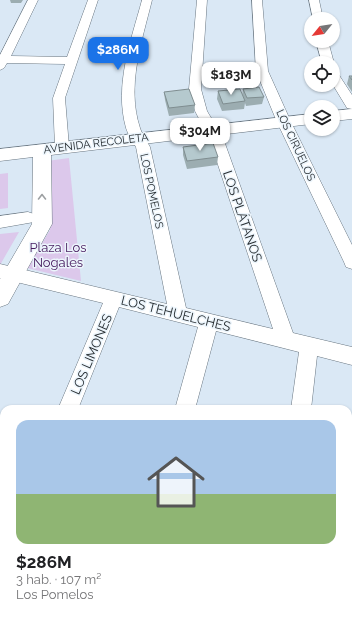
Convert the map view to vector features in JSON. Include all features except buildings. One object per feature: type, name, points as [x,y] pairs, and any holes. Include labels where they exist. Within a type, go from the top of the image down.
[{"type":"street","points":[[33,0],[1,61],[71,61]]},
{"type":"street","points":[[62,147],[59,98],[93,0]]},
{"type":"street","name":"LOS POMELOS","points":[[147,0],[128,86],[133,128],[143,147],[178,314]]},
{"type":"street","name":"LOS PLÁTANOS","points":[[202,0],[194,86],[205,123],[216,138],[286,340]]},
{"type":"street","name":"LOS CIRUELOS","points":[[257,0],[261,67],[284,122],[352,262]]},
{"type":"street","points":[[314,0],[317,12]]},
{"type":"street","points":[[340,86],[352,105]]},
{"type":"street","points":[[340,115],[352,114]]},
{"type":"street","name":"AVENIDA RECOLETA","points":[[0,155],[304,120]]},
{"type":"street","points":[[0,298],[5,272],[23,234],[28,218],[35,151]]},
{"type":"street","points":[[5,272],[42,224],[35,151]]},
{"type":"street","points":[[0,222],[28,218]]},
{"type":"street","name":"LOS TEHUELCHES","points":[[5,272],[352,356]]},
{"type":"street","name":"LOS LIMONES","points":[[70,405],[114,299]]},
{"type":"street","points":[[186,405],[209,321]]},
{"type":"street","points":[[302,405],[309,346]]},
{"type":"green space","name":"Plaza Los Nogales","points":[[69,158],[81,281],[27,268],[50,230],[47,161]]},
{"type":"green space","points":[[8,173],[8,208],[0,209],[0,174]]},
{"type":"green space","points":[[19,232],[0,265],[0,234]]}]
